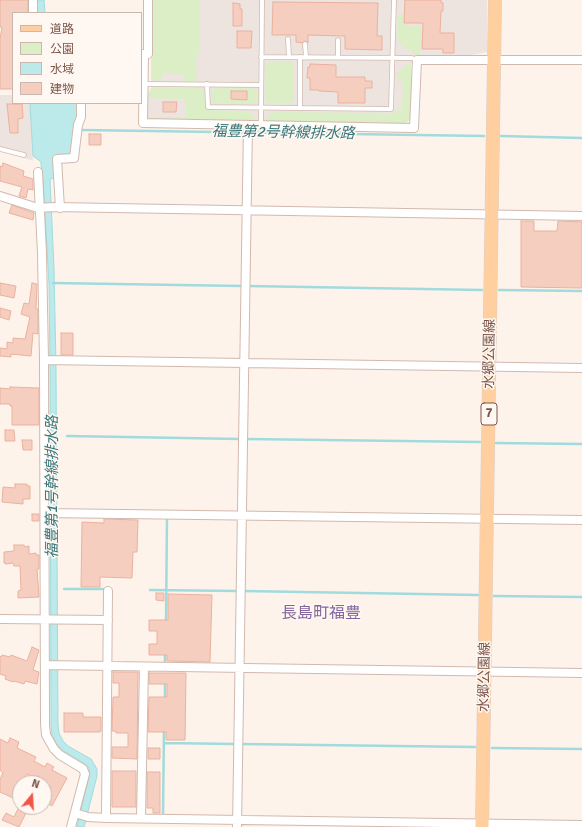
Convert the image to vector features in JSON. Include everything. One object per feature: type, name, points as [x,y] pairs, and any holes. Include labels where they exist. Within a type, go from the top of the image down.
[{"type":"main road","name":"水郷公園線","points":[[482,825],[495,0]]},
{"type":"street","points":[[33,0],[33,12]]},
{"type":"street","points":[[148,0],[148,54],[142,54],[143,123],[248,129],[261,125],[414,128],[417,60],[582,60]]},
{"type":"street","points":[[57,207],[57,159],[74,158],[78,126],[81,117],[81,104]]},
{"type":"street","points":[[237,824],[248,129]]},
{"type":"street","points":[[38,172],[41,208],[45,360],[45,724],[46,735],[54,749],[60,755],[83,769],[85,774],[76,814],[71,827]]},
{"type":"street","points":[[0,196],[41,208],[57,207],[582,216]]},
{"type":"street","points":[[45,360],[582,368]]},
{"type":"street","points":[[46,513],[582,520]]},
{"type":"street","points":[[106,818],[108,591]]},
{"type":"street","points":[[0,619],[108,620]]},
{"type":"street","points":[[46,665],[582,673]]},
{"type":"street","points":[[141,818],[144,667]]},
{"type":"street","points":[[76,814],[88,817],[141,818],[237,824],[582,825]]},
{"type":"lane","points":[[261,125],[262,0]]},
{"type":"lane","points":[[207,84],[208,107],[391,109],[394,0]]},
{"type":"lane","points":[[288,39],[289,57]]},
{"type":"lane","points":[[338,40],[338,57]]},
{"type":"lane","points":[[305,44],[306,57]]},
{"type":"lane","points":[[261,57],[412,58],[417,60]]},
{"type":"lane","points":[[300,57],[300,108]]},
{"type":"lane","points":[[143,84],[261,85]]},
{"type":"lane","points":[[0,149],[24,155]]},
{"type":"shaded area","points":[[152,0],[487,0],[487,52],[472,55],[415,55],[411,64],[411,118],[406,123],[150,119],[146,117],[147,97],[151,88]]},
{"type":"shaded area","points":[[0,95],[12,95],[12,104],[31,104],[33,161],[10,153],[0,152]]},
{"type":"green space","points":[[152,0],[200,0],[200,49],[196,61],[197,81],[184,81],[184,74],[162,74],[162,81],[151,80]]},
{"type":"green space","points":[[404,14],[403,25],[421,26],[420,55],[415,55],[412,51],[406,50],[397,40],[398,16]]},
{"type":"green space","points":[[291,61],[294,64],[294,100],[291,103],[268,103],[265,101],[265,64],[268,62]]},
{"type":"green space","points":[[407,64],[411,64],[411,118],[406,123],[265,121],[266,118],[273,112],[396,113],[396,110],[402,110],[403,82],[397,82],[397,74]]},
{"type":"green space","points":[[151,88],[200,88],[205,91],[205,110],[249,111],[255,118],[255,121],[150,119],[146,117],[185,117],[185,99],[147,98]]},
{"type":"green space","points":[[215,88],[253,88],[257,91],[257,101],[254,104],[215,103],[211,100],[211,90]]},
{"type":"water","points":[[36,0],[44,0],[45,12],[37,12]]},
{"type":"water","name":"福豊第1号幹線排水路","points":[[78,104],[78,117],[72,156],[54,157],[55,178],[50,179],[56,367],[58,725],[59,733],[63,741],[68,746],[91,759],[97,769],[97,776],[84,827],[77,827],[89,777],[89,768],[84,763],[62,750],[52,735],[51,726],[49,284],[43,179],[41,162],[33,156],[30,105]]},
{"type":"building","points":[[0,0],[28,0],[28,12],[12,12],[12,89],[0,89],[0,39],[2,27],[0,27]]},
{"type":"building","points":[[405,0],[441,0],[441,3],[443,3],[443,11],[441,11],[440,33],[454,33],[454,53],[443,53],[443,49],[422,49],[423,23],[404,23]]},
{"type":"building","points":[[273,2],[378,3],[377,36],[382,36],[382,50],[345,49],[345,36],[308,35],[308,43],[305,41],[302,43],[296,42],[296,35],[272,35]]},
{"type":"building","points":[[233,3],[240,4],[240,9],[242,9],[242,26],[233,26]]},
{"type":"building","points":[[237,31],[252,31],[251,48],[237,48]]},
{"type":"building","points":[[310,64],[336,65],[336,77],[365,77],[365,81],[372,81],[372,88],[365,88],[365,103],[338,103],[338,92],[310,90],[310,78],[307,78],[308,67],[310,67]]},
{"type":"building","points":[[231,91],[247,91],[247,100],[231,99]]},
{"type":"building","points":[[163,102],[177,102],[176,112],[163,112]]},
{"type":"building","points":[[7,104],[22,104],[23,118],[18,119],[18,133],[10,133]]},
{"type":"building","points":[[89,134],[101,134],[101,145],[89,145]]},
{"type":"building","points":[[3,163],[24,171],[23,176],[33,179],[33,190],[28,189],[26,198],[19,196],[22,187],[0,181],[0,166],[2,167]]},
{"type":"building","points":[[12,205],[34,213],[33,220],[9,213]]},
{"type":"building","points":[[521,221],[534,221],[534,231],[557,231],[558,221],[582,222],[582,288],[521,287]]},
{"type":"building","points":[[0,283],[16,286],[14,298],[0,295]]},
{"type":"building","points":[[32,283],[37,284],[36,309],[38,309],[38,334],[33,333],[31,356],[11,354],[11,357],[0,356],[0,348],[7,349],[7,342],[13,343],[13,338],[25,339],[30,317],[21,314],[24,303],[29,304]]},
{"type":"building","points":[[0,308],[11,311],[9,320],[0,317]]},
{"type":"building","points":[[61,333],[73,333],[73,355],[61,355]]},
{"type":"building","points":[[10,387],[39,388],[39,425],[12,425],[12,406],[10,406],[10,404],[0,404],[0,388],[10,389]]},
{"type":"building","points":[[5,430],[14,430],[15,441],[5,441]]},
{"type":"building","points":[[22,440],[32,440],[32,450],[23,450]]},
{"type":"building","points":[[15,484],[27,484],[27,486],[30,486],[30,499],[23,499],[23,504],[2,502],[3,487],[15,488]]},
{"type":"building","points":[[32,514],[39,514],[39,521],[32,521]]},
{"type":"building","points":[[104,519],[138,520],[137,552],[133,552],[132,578],[100,577],[100,587],[81,587],[82,522],[104,523]]},
{"type":"building","points":[[14,545],[24,545],[25,547],[29,546],[29,554],[36,553],[36,555],[39,555],[39,569],[37,569],[39,597],[18,598],[18,591],[21,590],[20,566],[14,566],[13,563],[4,563],[4,552],[14,551]]},
{"type":"building","points":[[156,593],[164,593],[164,601],[156,600]]},
{"type":"building","points":[[168,594],[212,595],[210,662],[167,661],[167,655],[149,655],[149,644],[157,644],[157,631],[149,631],[149,620],[168,620]]},
{"type":"building","points":[[32,647],[39,650],[33,670],[39,672],[37,684],[25,681],[24,684],[13,682],[5,679],[6,676],[0,674],[0,656],[10,657],[11,655],[27,661]]},
{"type":"building","points":[[113,672],[138,672],[137,759],[112,758],[112,747],[128,747],[128,733],[116,733],[116,731],[112,731],[113,697],[119,697],[119,683],[113,683]]},
{"type":"building","points":[[149,673],[186,673],[185,740],[166,740],[166,732],[148,732],[149,697],[167,697],[167,684],[149,684]]},
{"type":"building","points":[[64,713],[83,713],[83,717],[101,717],[101,731],[64,732]]},
{"type":"building","points":[[10,738],[19,742],[17,748],[36,757],[34,761],[45,767],[47,763],[54,767],[52,770],[67,778],[52,806],[52,775],[12,775],[12,797],[0,792],[0,779],[3,773],[0,770],[0,739],[8,743]]},
{"type":"building","points":[[148,748],[160,748],[160,759],[148,759]]},
{"type":"building","points":[[112,771],[136,771],[136,807],[112,807]]},
{"type":"building","points":[[147,772],[160,772],[160,813],[153,813],[153,808],[147,808]]},
{"type":"building","points":[[6,813],[14,817],[15,815],[25,815],[19,827],[2,820]]},
{"type":"waterway","name":"福豊第2号幹線排水路","points":[[82,130],[484,136]]},
{"type":"waterway","name":"福豊第2号幹線排水路","points":[[501,136],[582,138]]},
{"type":"waterway","points":[[53,283],[242,286]]},
{"type":"waterway","points":[[248,286],[482,290]]},
{"type":"waterway","points":[[499,290],[582,291]]},
{"type":"waterway","name":"福豊第1号幹線排水路","points":[[67,436],[240,439]]},
{"type":"waterway","points":[[246,439],[480,442]]},
{"type":"waterway","points":[[496,443],[582,444]]},
{"type":"waterway","points":[[166,622],[167,517]]},
{"type":"waterway","points":[[64,589],[103,589]]},
{"type":"waterway","points":[[150,590],[238,591]]},
{"type":"waterway","points":[[243,591],[478,595]]},
{"type":"waterway","points":[[494,596],[582,597]]},
{"type":"waterway","points":[[165,653],[165,662]]},
{"type":"waterway","points":[[165,681],[165,700]]},
{"type":"waterway","points":[[163,814],[164,729]]},
{"type":"waterway","points":[[164,743],[234,744]]},
{"type":"waterway","points":[[241,744],[475,747]]},
{"type":"waterway","points":[[492,748],[582,749]]},
{"type":"district","name":"長島町福豊","points":[[321,614]]}]
